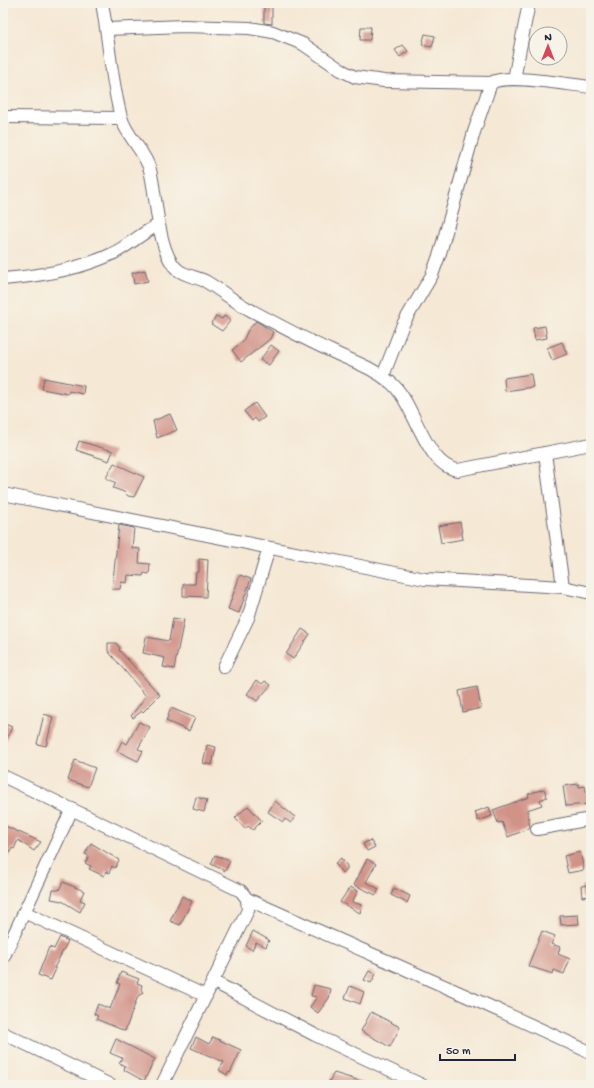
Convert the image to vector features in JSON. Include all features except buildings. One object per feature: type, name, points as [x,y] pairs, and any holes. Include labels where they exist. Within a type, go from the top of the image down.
[{"type":"street","points":[[102,3],[107,29],[111,68],[121,118],[149,167],[158,225],[171,263],[180,271],[204,281],[244,306],[331,352],[372,368],[383,376],[401,392],[418,428],[436,456],[447,467],[458,470],[591,444]]},
{"type":"street","points":[[514,78],[529,3]]},
{"type":"street","points":[[107,29],[184,26],[249,28],[273,32],[303,44],[341,70],[355,77],[384,82],[491,83],[514,78],[591,87]]},
{"type":"street","points":[[383,376],[403,324],[432,275],[440,253],[474,132],[491,83]]},
{"type":"street","points":[[3,117],[121,118]]},
{"type":"street","points":[[3,279],[35,277],[81,265],[114,253],[144,232],[158,225]]},
{"type":"street","points":[[544,453],[563,587]]},
{"type":"street","points":[[3,494],[425,579],[563,587],[591,593]]},
{"type":"street","points":[[224,667],[248,618],[270,548]]},
{"type":"street","points":[[3,776],[241,891],[247,899],[377,958],[476,1000],[591,1053]]},
{"type":"street","points":[[3,958],[72,809]]},
{"type":"street","points":[[537,829],[591,819]]},
{"type":"street","points":[[162,1085],[180,1044],[214,982],[248,910],[247,899]]},
{"type":"street","points":[[24,912],[206,996]]},
{"type":"street","points":[[214,982],[308,1031],[422,1085]]},
{"type":"street","points":[[3,1033],[110,1085]]}]
